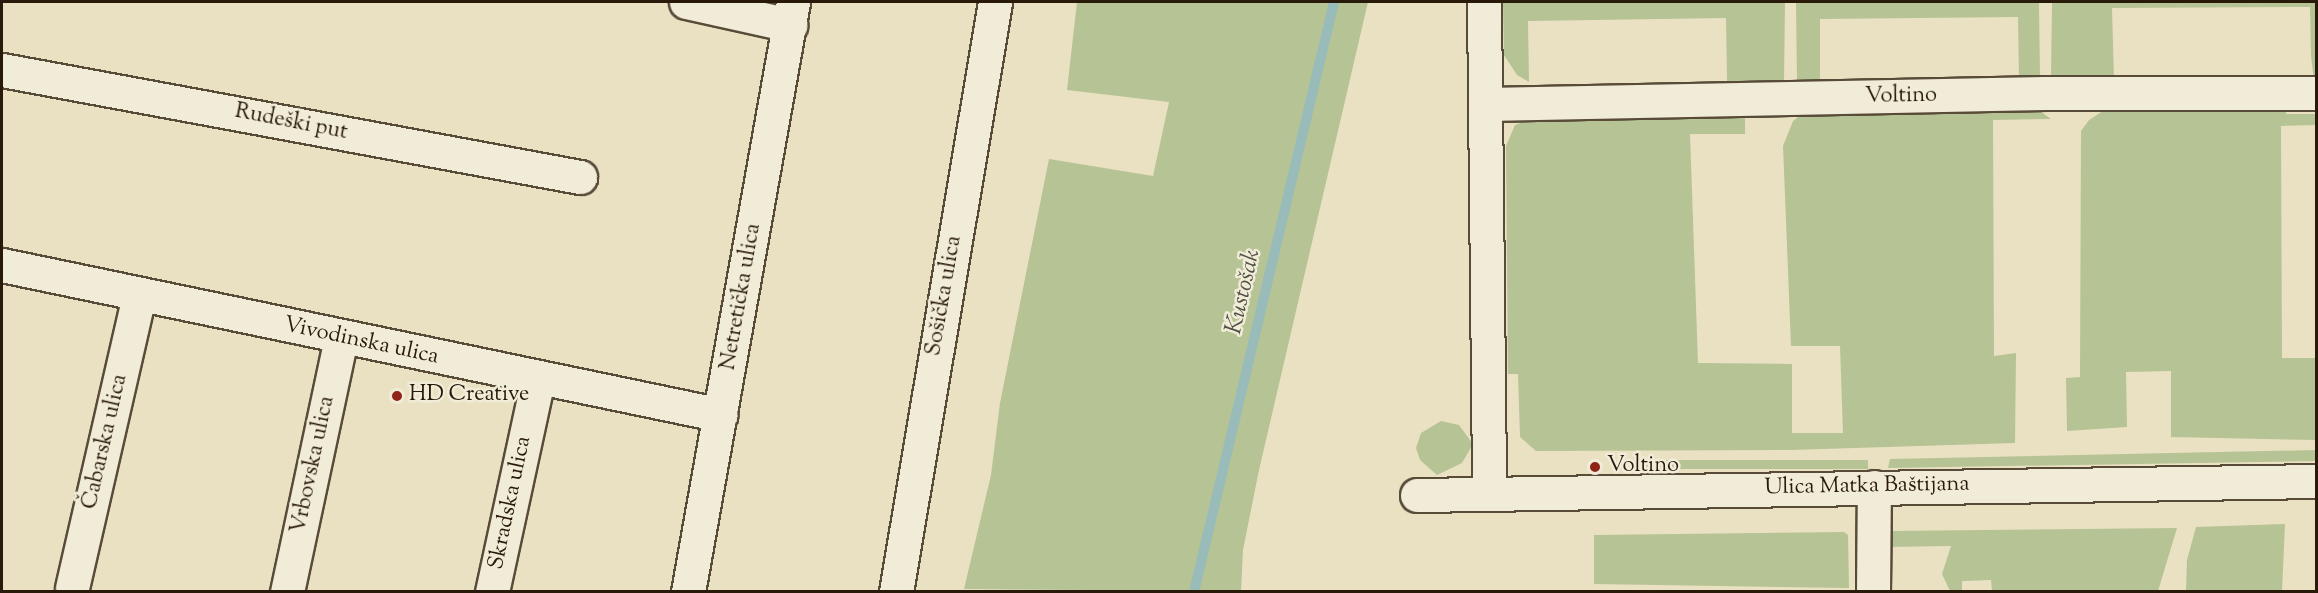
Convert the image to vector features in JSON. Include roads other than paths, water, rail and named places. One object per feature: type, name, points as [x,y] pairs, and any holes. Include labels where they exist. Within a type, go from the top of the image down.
[{"type":"street","points":[[686,2],[791,13]]},
{"type":"street","name":"Sošička ulica","points":[[896,591],[995,2]]},
{"type":"street","points":[[1484,2],[1490,493]]},
{"type":"street","name":"Netretička ulica","points":[[688,591],[791,13]]},
{"type":"street","name":"Rudeški put","points":[[2,70],[580,177]]},
{"type":"street","name":"Voltino","points":[[1486,104],[2045,93],[2316,93]]},
{"type":"street","name":"Vivodinska ulica","points":[[2,265],[538,380],[721,415]]},
{"type":"street","name":"Čabarska ulica","points":[[72,588],[139,295]]},
{"type":"street","name":"Vrbovska ulica","points":[[287,591],[341,338]]},
{"type":"street","name":"Skradska ulica","points":[[492,591],[538,380]]},
{"type":"street","name":"Ulica Matka Baštijana","points":[[1417,495],[2316,481]]},
{"type":"street","points":[[1873,591],[1874,488]]},
{"type":"waterway","name":"Kustošak","points":[[1194,592],[1334,2]]},
{"type":"place","name":"HD Creative","points":[[397,396]]},
{"type":"place","name":"Voltino","points":[[1595,467]]}]
